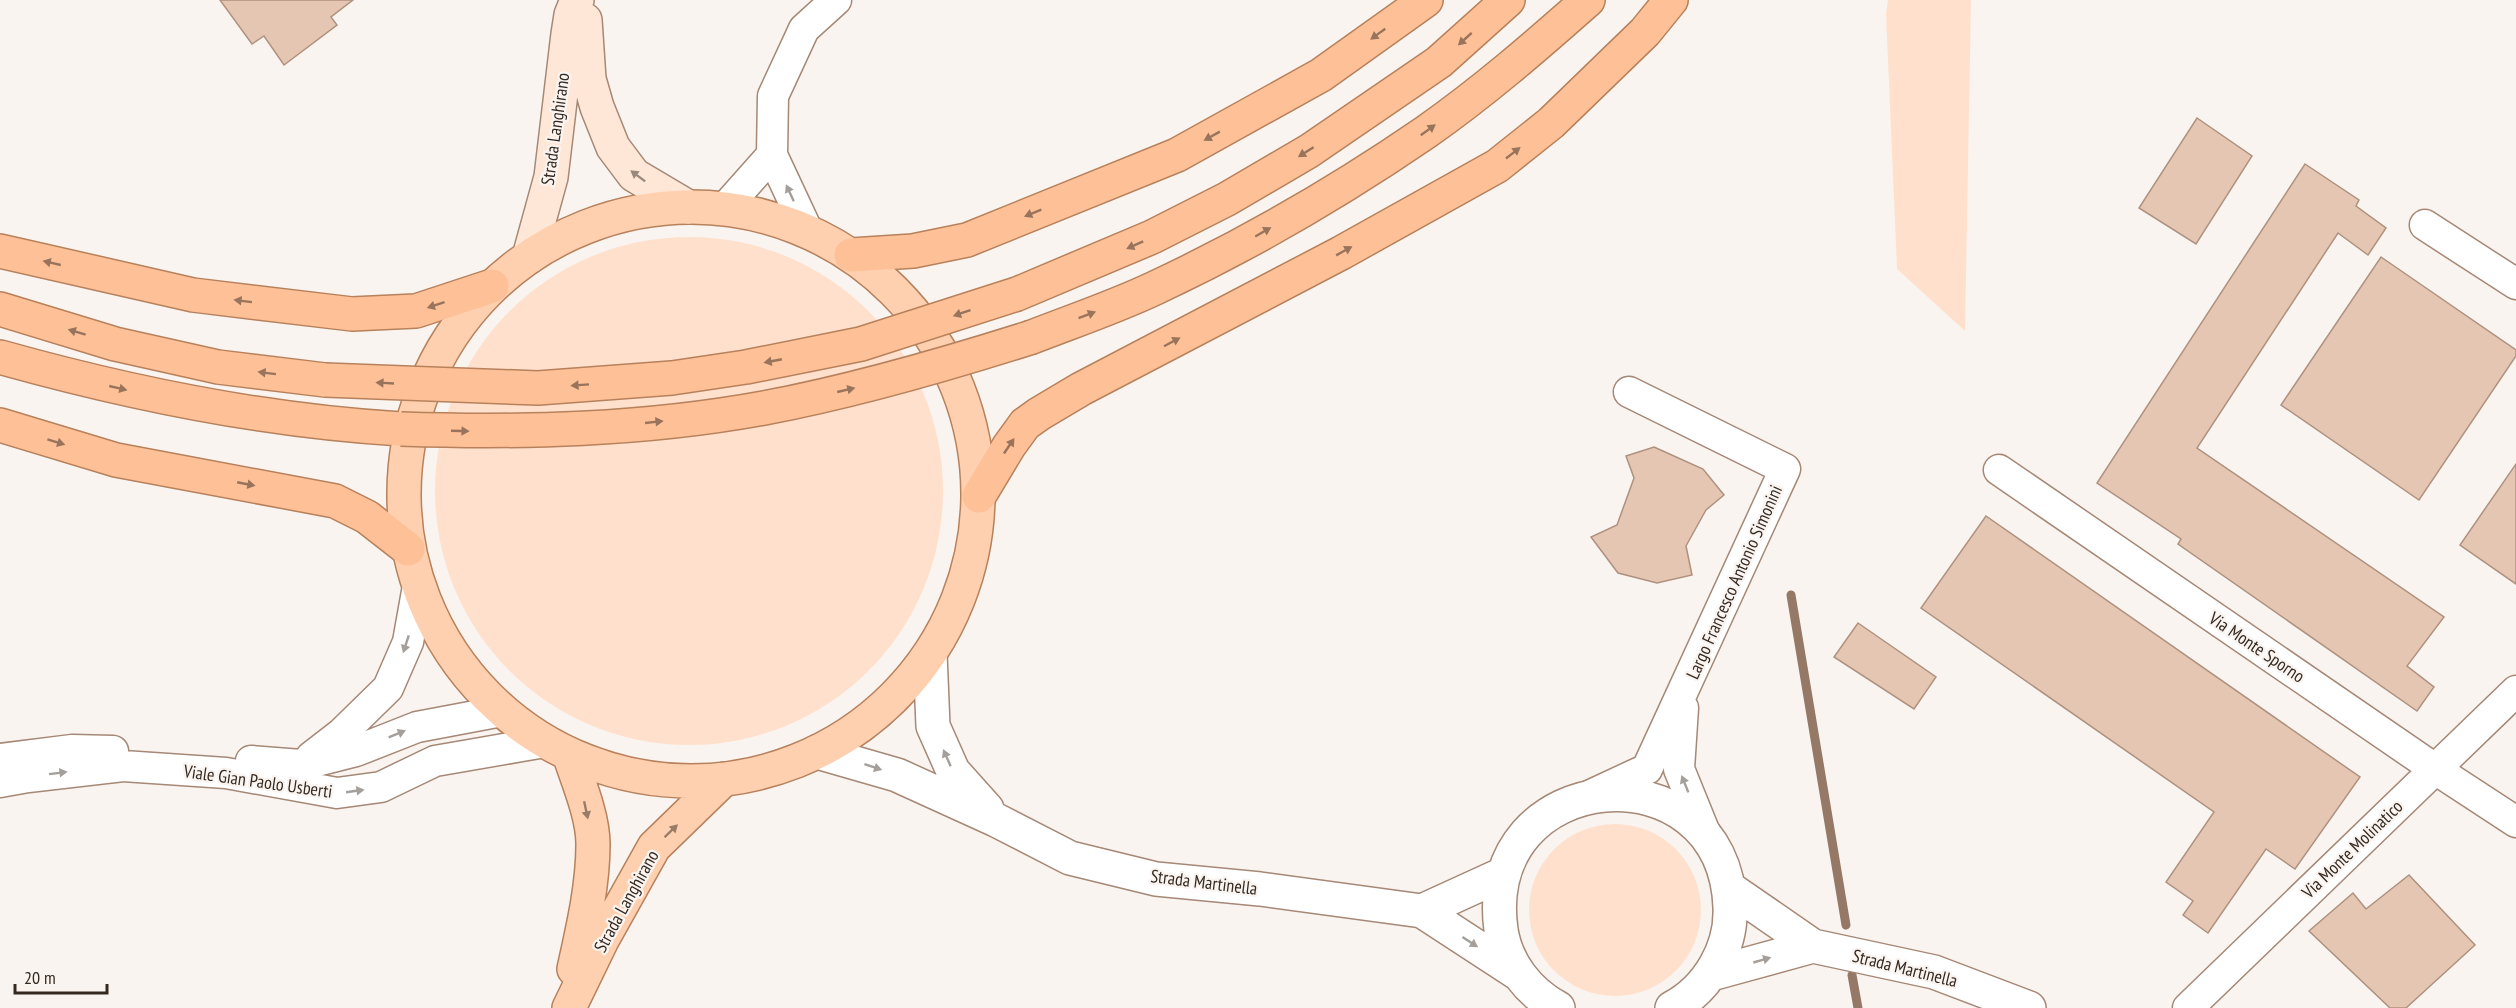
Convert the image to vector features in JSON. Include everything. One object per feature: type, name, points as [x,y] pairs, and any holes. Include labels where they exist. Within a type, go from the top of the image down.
[{"type":"highway","points":[[851,255],[912,251],[967,240],[1177,155],[1321,75],[1426,0]]},
{"type":"highway","points":[[0,309],[115,344],[218,367],[325,380],[538,388],[672,378],[746,367],[861,344],[1017,294],[1152,237],[1227,199],[1299,157],[1439,62],[1508,0]]},
{"type":"highway","points":[[0,357],[75,378],[176,401],[321,424],[501,432],[592,428],[763,408],[926,370],[1032,337],[1154,289],[1252,238],[1340,188],[1427,131],[1525,56],[1588,0]]},
{"type":"highway","points":[[979,496],[1025,424],[1039,414],[1341,254],[1497,166],[1551,123],[1645,32],[1671,0]]},
{"type":"highway","points":[[0,251],[193,295],[352,314],[416,311],[492,286]]},
{"type":"highway","points":[[0,425],[116,460],[335,501],[367,517],[408,549]]},
{"type":"main road","name":"Strada Langhirano","points":[[529,257],[551,177],[568,34],[571,15],[577,0]]},
{"type":"main road","name":"Strada Langhirano","points":[[583,0],[589,79],[613,147],[634,175],[688,207]]},
{"type":"main road","name":"Strada Langhirano","points":[[688,207],[724,209],[808,232],[851,255],[904,301],[946,359],[971,425],[979,496],[973,552],[957,605],[930,654],[891,700],[860,726],[817,752],[724,779],[670,780],[629,774],[557,748],[502,711],[452,654],[418,586],[408,549],[403,501],[406,453],[416,407],[435,363],[460,322],[492,286],[529,257],[566,235],[605,220],[646,210],[688,207]]},
{"type":"main road","name":"Strada Langhirano","points":[[557,748],[583,794],[593,842],[589,902],[567,1008]]},
{"type":"main road","name":"Strada Langhirano","points":[[567,1008],[654,848],[724,779]]},
{"type":"street","points":[[808,232],[772,155],[773,96],[804,29],[836,0]]},
{"type":"street","points":[[724,209],[772,155]]},
{"type":"street","points":[[2425,225],[2516,285]]},
{"type":"street","name":"Largo Francesco Antonio Simonini","points":[[1591,795],[1647,769],[1785,469],[1629,392]]},
{"type":"street","name":"Via Monte Sporno","points":[[1999,470],[2516,822]]},
{"type":"street","name":"Viale Gian Paolo Usberti","points":[[301,765],[342,733],[388,688],[408,642],[418,586]]},
{"type":"street","name":"Strada Martinella","points":[[930,654],[933,726],[953,771],[996,820]]},
{"type":"street","name":"Largo Francesco Antonio Simonini","points":[[1685,690],[1679,769],[1707,838]]},
{"type":"street","name":"Via Monte Molinatico","points":[[2188,1008],[2516,691]]},
{"type":"street","name":"Viale Gian Paolo Usberti","points":[[0,759],[72,750],[154,751],[301,765],[356,751],[417,727],[502,711]]},
{"type":"street","name":"Viale Gian Paolo Usberti","points":[[0,782],[123,766],[226,773],[337,793],[381,787],[435,761],[557,748]]},
{"type":"street","name":"Strada Martinella","points":[[817,752],[897,775],[996,820],[1070,858],[1156,879],[1260,889],[1422,911],[1518,973],[1543,1000],[1558,1008]]},
{"type":"street","name":"Strada Martinella","points":[[1518,973],[1503,942],[1498,908],[1503,874],[1516,847],[1536,823],[1562,806],[1591,795],[1623,793],[1655,800],[1683,815],[1707,838],[1721,862],[1730,888],[1731,918],[1724,947],[1711,974],[1685,1001],[1672,1008]]},
{"type":"street","points":[[1422,911],[1503,874]]},
{"type":"street","name":"Strada Martinella","points":[[1730,888],[1813,946],[1934,972],[2029,1008]]},
{"type":"street","name":"Strada Martinella","points":[[1711,974],[1813,946]]},
{"type":"shaded area","points":[[1888,0],[1971,0],[1965,331],[1897,269],[1886,14]]},
{"type":"shaded area","points":[[689,237],[738,242],[786,257],[830,280],[868,312],[900,350],[923,394],[938,442],[943,491],[938,540],[923,588],[900,632],[868,670],[830,702],[786,725],[738,740],[689,745],[640,740],[592,725],[548,702],[510,670],[478,632],[455,588],[440,540],[435,491],[440,442],[455,394],[478,350],[510,312],[548,280],[592,257],[640,242]]},
{"type":"shaded area","points":[[1615,824],[1632,825],[1648,830],[1663,838],[1676,849],[1687,862],[1695,877],[1700,893],[1700,927],[1695,943],[1687,958],[1676,971],[1663,982],[1648,990],[1632,995],[1615,996],[1598,995],[1582,990],[1567,982],[1554,971],[1543,958],[1535,943],[1530,927],[1529,910],[1530,893],[1535,877],[1543,862],[1554,849],[1567,838],[1582,830],[1598,825]]},
{"type":"building","points":[[220,0],[353,0],[331,17],[337,25],[284,65],[264,36],[252,44]]},
{"type":"building","points":[[2197,118],[2252,156],[2196,244],[2139,208]]},
{"type":"building","points":[[2305,164],[2359,200],[2356,206],[2386,228],[2368,255],[2338,233],[2197,448],[2444,617],[2407,666],[2434,687],[2417,711],[2178,544],[2181,539],[2097,483]]},
{"type":"building","points":[[2381,257],[2516,350],[2516,356],[2419,500],[2281,405]]},
{"type":"building","points":[[1654,447],[1703,469],[1724,495],[1706,510],[1686,546],[1692,575],[1657,583],[1618,573],[1591,537],[1617,525],[1634,478],[1626,456]]},
{"type":"building","points":[[2516,464],[2516,584],[2460,545]]},
{"type":"building","points":[[1986,516],[2360,777],[2295,869],[2266,849],[2208,933],[2183,915],[2193,901],[2166,882],[2214,812],[1921,608]]},
{"type":"building","points":[[1858,623],[1936,677],[1914,709],[1834,657]]},
{"type":"building","points":[[2409,875],[2475,945],[2406,1008],[2390,1008],[2309,931],[2353,893],[2366,909]]},
{"type":"waterway","points":[[1791,595],[1846,925]]},
{"type":"waterway","points":[[1852,975],[1858,1008]]}]
